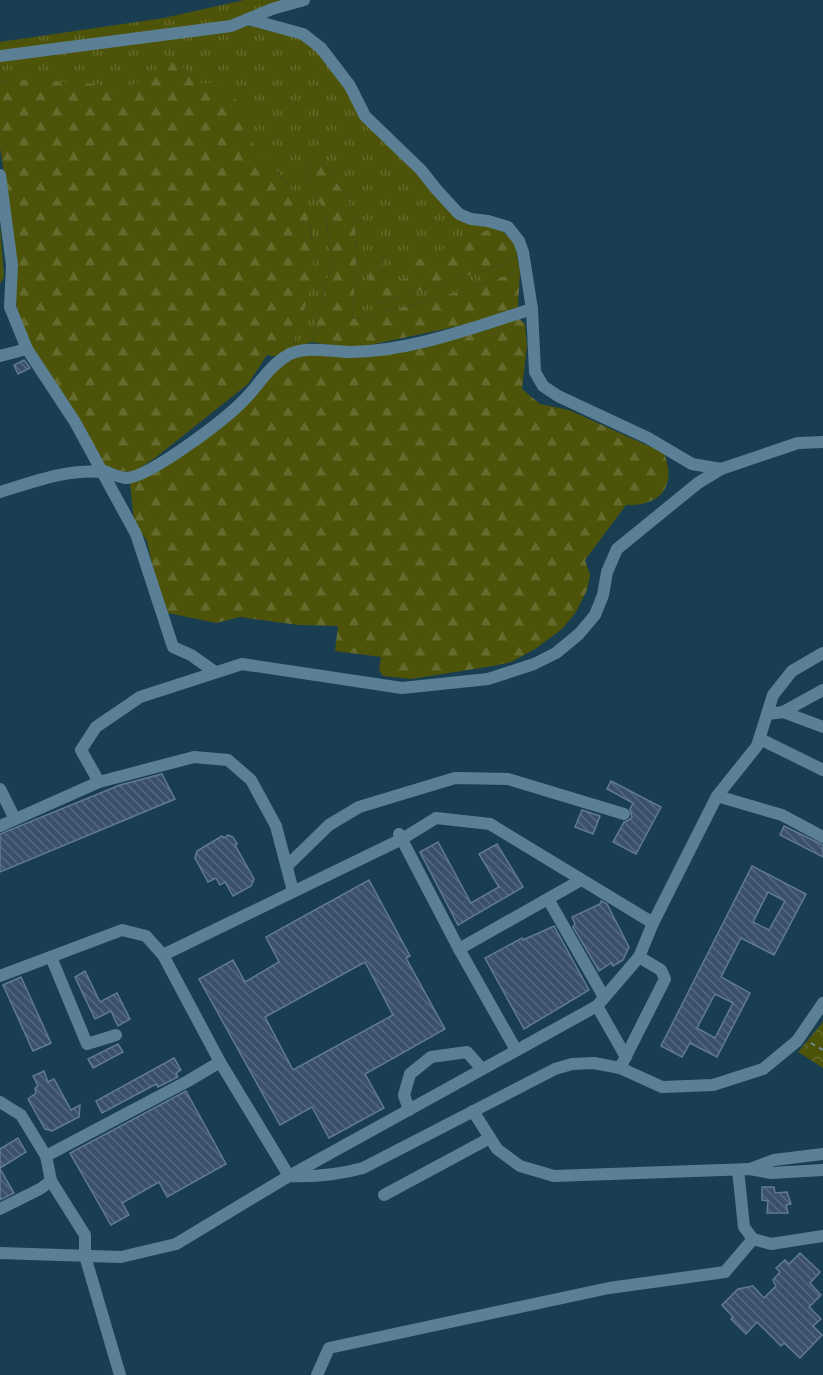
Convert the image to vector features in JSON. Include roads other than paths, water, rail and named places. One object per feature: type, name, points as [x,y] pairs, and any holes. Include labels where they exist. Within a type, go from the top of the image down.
[{"type":"street","points":[[0,56],[231,26],[304,0]]},
{"type":"street","points":[[248,19],[303,34],[321,48],[350,86],[365,117],[421,170],[459,214],[508,227],[524,252],[532,309],[536,372],[543,386],[558,396],[648,438],[692,464],[721,469]]},
{"type":"street","points":[[0,175],[12,265],[5,289],[27,349],[75,422],[136,534],[173,647],[191,655],[214,672]]},
{"type":"street","points":[[0,492],[59,475],[86,471],[101,471],[125,478],[139,474],[164,460],[224,418],[245,399],[262,377],[276,364],[298,351],[351,352],[395,348],[445,336],[532,309]]},
{"type":"street","points":[[0,356],[27,349]]},
{"type":"street","points":[[99,782],[81,750],[96,727],[140,697],[242,664],[402,688],[488,679],[534,664],[556,653],[579,634],[595,615],[603,595],[606,572],[617,549],[698,483],[721,469],[798,443],[823,442]]},
{"type":"street","points":[[0,1253],[121,1257],[176,1244],[289,1176],[601,1001],[639,957],[717,796],[757,746],[773,695],[792,671],[823,653]]},
{"type":"street","points":[[768,714],[783,712],[823,690]]},
{"type":"street","points":[[783,712],[823,727]]},
{"type":"street","points":[[760,739],[823,770]]},
{"type":"street","points":[[0,826],[99,782],[194,756],[228,760],[251,780],[276,826],[293,891]]},
{"type":"street","points":[[287,866],[329,825],[359,807],[455,778],[508,778],[624,814]]},
{"type":"street","points":[[0,789],[15,819]]},
{"type":"street","points":[[717,796],[782,815],[823,837]]},
{"type":"street","points":[[163,955],[436,818],[490,824],[654,923]]},
{"type":"street","points":[[400,836],[459,949],[516,1050]]},
{"type":"street","points":[[459,949],[581,880]]},
{"type":"street","points":[[548,899],[601,1001],[623,1062]]},
{"type":"street","points":[[0,976],[122,930],[146,936],[163,955],[220,1062],[289,1176]]},
{"type":"street","points":[[51,957],[87,1044],[116,1035]]},
{"type":"street","points":[[623,1062],[665,979],[661,970],[639,957]]},
{"type":"street","points":[[289,1176],[321,1176],[363,1168],[563,1066],[623,1062],[662,1087],[713,1085],[763,1069],[797,1041],[823,1003]]},
{"type":"street","points":[[409,1110],[404,1095],[410,1074],[431,1057],[467,1052],[482,1069]]},
{"type":"street","points":[[46,1156],[220,1062]]},
{"type":"street","points":[[0,1102],[21,1115],[46,1156],[51,1181],[85,1235],[85,1256],[120,1375]]},
{"type":"street","points":[[473,1111],[497,1149],[520,1166],[554,1176],[744,1170],[771,1173],[821,1170],[820,1155],[774,1160],[744,1170]]},
{"type":"street","points":[[384,1196],[490,1138]]},
{"type":"street","points":[[744,1170],[744,1227],[753,1239],[771,1244],[823,1236]]},
{"type":"street","points":[[0,1209],[51,1181]]},
{"type":"street","points":[[317,1375],[329,1348],[609,1288],[726,1272],[753,1239]]}]
